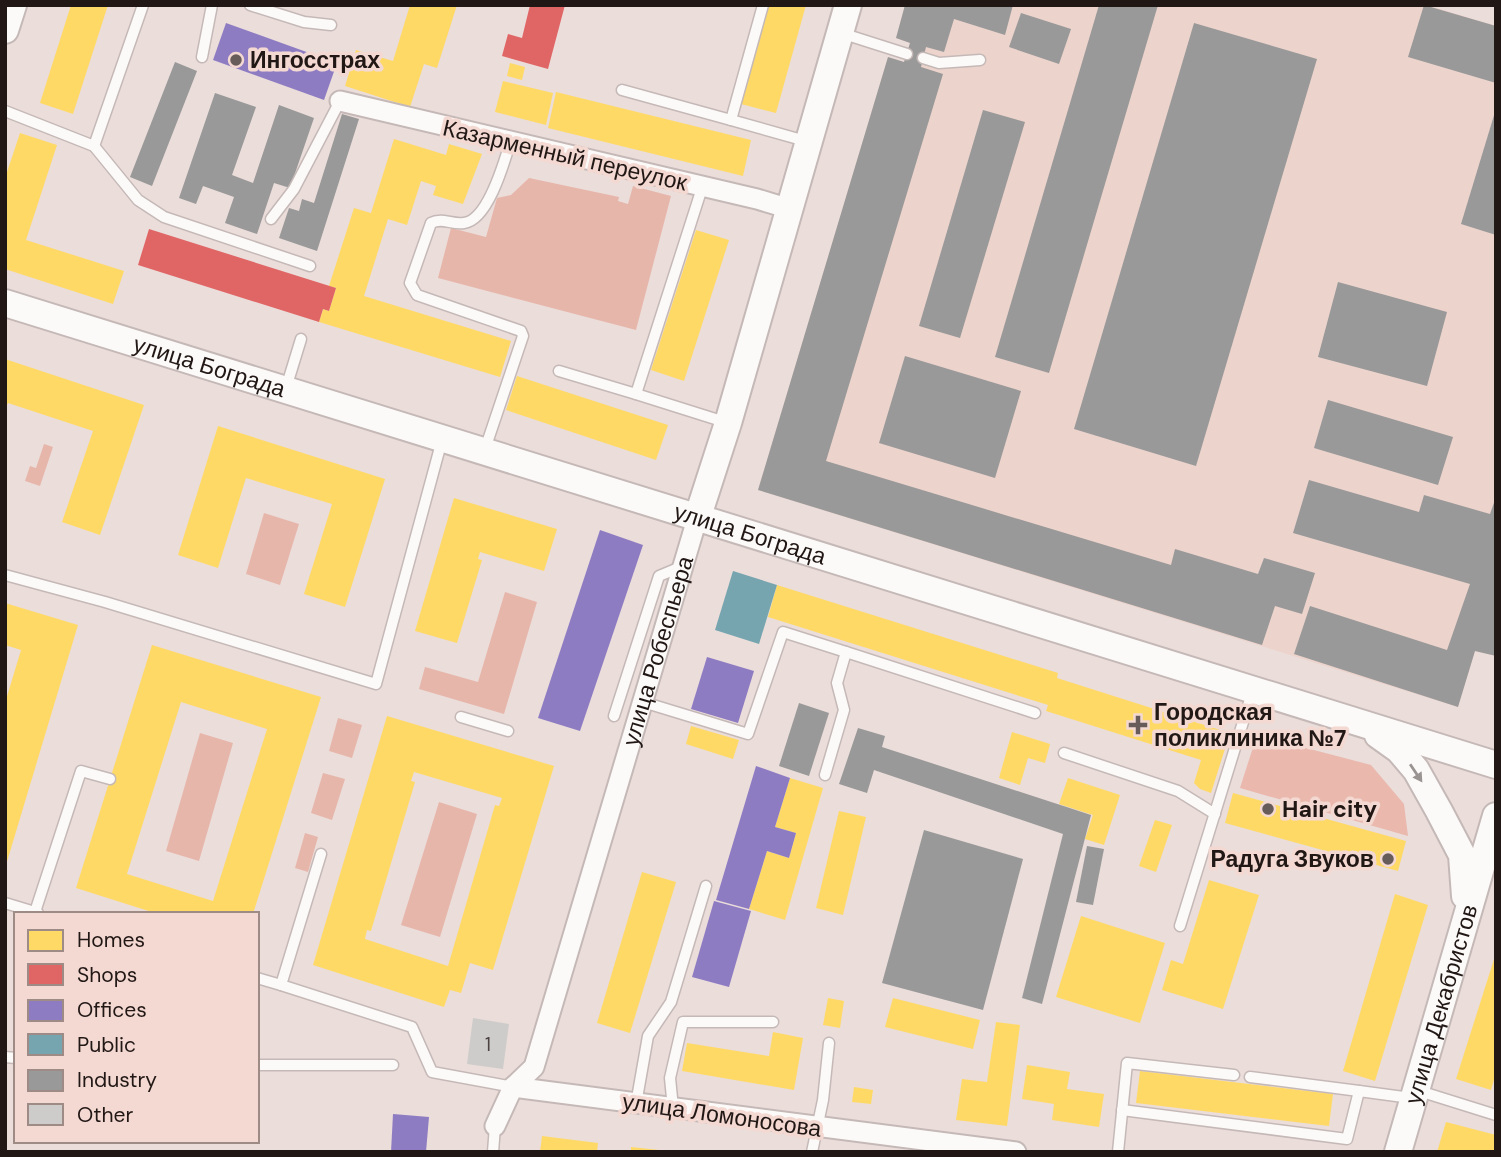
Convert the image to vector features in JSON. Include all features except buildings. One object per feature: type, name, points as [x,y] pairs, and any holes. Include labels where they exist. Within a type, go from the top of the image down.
[{"type":"main road","points":[[5,30],[13,5]]},
{"type":"main road","name":"улица Робеспьера","points":[[697,519],[728,423],[848,5]]},
{"type":"main road","name":"улица Бограда","points":[[5,303],[1496,765]]},
{"type":"main road","points":[[1367,727],[1399,750],[1416,771],[1462,855],[1466,915]]},
{"type":"main road","name":"улица Декабристов","points":[[1398,1152],[1466,915],[1491,853],[1496,816]]},
{"type":"street","name":"Казарменный переулок","points":[[340,101],[790,209]]},
{"type":"street","name":"улица Робеспьера","points":[[513,1087],[534,1067],[697,519]]},
{"type":"street","name":"улица Ломоносова","points":[[513,1087],[1016,1152]]},
{"type":"street","points":[[495,1126],[513,1087]]},
{"type":"lane","points":[[94,146],[142,5]]},
{"type":"lane","points":[[202,57],[212,5]]},
{"type":"lane","points":[[250,5],[276,14],[331,25]]},
{"type":"lane","points":[[276,14],[286,5]]},
{"type":"lane","points":[[731,120],[763,5]]},
{"type":"lane","points":[[840,33],[907,54]]},
{"type":"lane","points":[[923,58],[939,63],[980,60]]},
{"type":"lane","points":[[622,90],[809,142]]},
{"type":"lane","points":[[271,219],[294,189],[340,101]]},
{"type":"lane","points":[[5,111],[94,146],[138,200],[164,217],[310,266]]},
{"type":"lane","points":[[484,452],[509,384],[523,337],[521,331],[416,295],[410,283],[431,223],[440,220],[466,223],[478,216],[500,176],[510,143]]},
{"type":"lane","points":[[636,394],[702,188]]},
{"type":"lane","points":[[286,391],[301,339]]},
{"type":"lane","points":[[559,371],[728,423]]},
{"type":"lane","points":[[5,575],[105,602],[376,684],[442,440]]},
{"type":"lane","points":[[614,716],[659,576],[683,566]]},
{"type":"lane","points":[[643,702],[748,734],[783,632],[1035,713]]},
{"type":"lane","points":[[825,775],[844,710],[837,683],[846,652]]},
{"type":"lane","points":[[1180,926],[1253,691]]},
{"type":"lane","points":[[461,717],[508,732]]},
{"type":"lane","points":[[1064,752],[1178,791],[1215,814]]},
{"type":"lane","points":[[37,912],[81,771],[110,779]]},
{"type":"lane","points":[[281,985],[321,854]]},
{"type":"lane","points":[[636,1104],[648,1037],[671,1002],[706,886]]},
{"type":"lane","points":[[5,903],[34,912]]},
{"type":"lane","points":[[259,979],[412,1027],[432,1072],[513,1087]]},
{"type":"lane","points":[[673,1108],[670,1078],[684,1022],[773,1022]]},
{"type":"lane","points":[[812,1152],[823,1100],[829,1043]]},
{"type":"lane","points":[[1118,1152],[1127,1063],[1234,1075]]},
{"type":"lane","points":[[259,1065],[393,1065]]},
{"type":"lane","points":[[1250,1077],[1359,1091],[1414,1094],[1496,1115]]},
{"type":"lane","points":[[1122,1110],[1347,1139],[1359,1091]]},
{"type":"lane","points":[[493,1152],[495,1126]]},
{"type":"shaded area","points":[[905,5],[1427,5],[1496,26],[1496,656],[1475,651],[1458,707],[758,490],[888,57],[904,62],[910,43],[896,38]]},
{"type":"shaded area","points":[[529,178],[619,197],[618,201],[628,204],[633,186],[671,196],[636,330],[438,278],[451,228],[486,237],[497,198],[511,195]]},
{"type":"shaded area","points":[[44,444],[53,447],[40,486],[25,481],[30,466],[36,468]]},
{"type":"shaded area","points":[[264,513],[299,524],[280,585],[246,574]]},
{"type":"shaded area","points":[[505,592],[537,602],[504,714],[419,689],[425,667],[478,682]]},
{"type":"shaded area","points":[[338,718],[362,725],[352,758],[329,751]]},
{"type":"shaded area","points":[[200,733],[233,743],[199,861],[166,851]]},
{"type":"shaded area","points":[[1257,735],[1371,765],[1404,804],[1408,836],[1240,788]]},
{"type":"shaded area","points":[[323,773],[345,779],[332,820],[311,813]]},
{"type":"shaded area","points":[[439,802],[477,814],[440,937],[401,925]]},
{"type":"shaded area","points":[[305,833],[318,837],[308,872],[295,868]]},
{"type":"place","name":"Ингосстрах","points":[[236,60]]},
{"type":"place","name":"Городская поликлиника №7","points":[[1138,725]]},
{"type":"place","name":"Hair city","points":[[1268,809]]},
{"type":"place","name":"Радуга Звуков","points":[[1388,859]]}]
